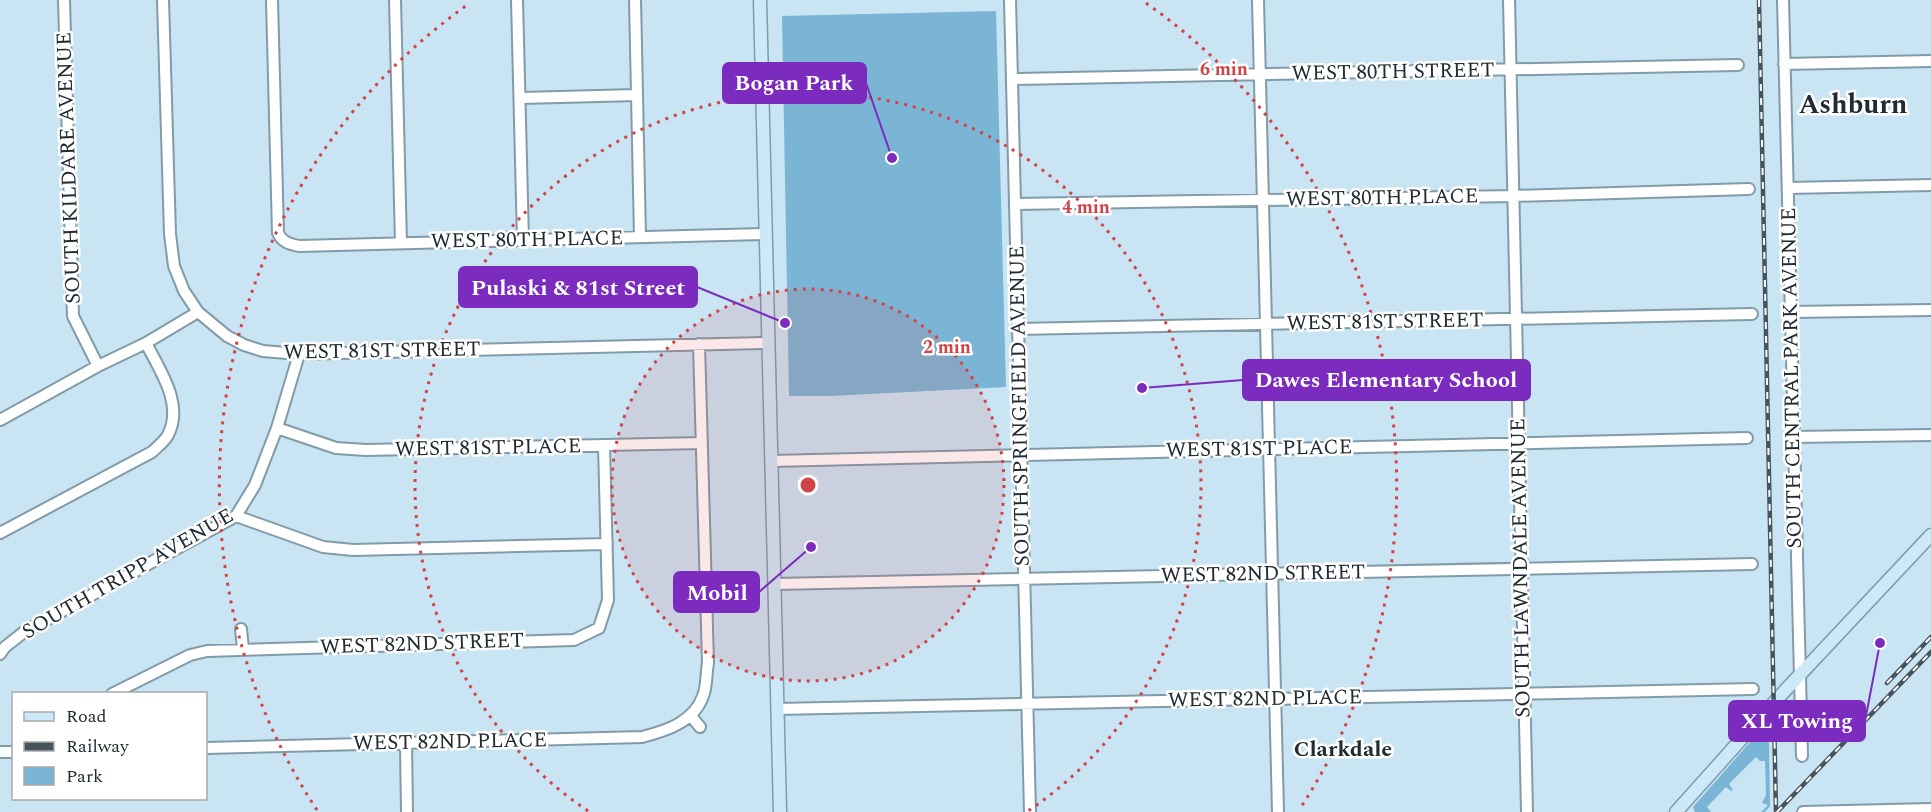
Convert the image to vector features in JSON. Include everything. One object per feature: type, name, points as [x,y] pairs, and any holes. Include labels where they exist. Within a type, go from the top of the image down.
[{"type":"main road","points":[[760,0],[780,812]]},
{"type":"main road","points":[[1676,812],[1799,675],[1931,535]]},
{"type":"street","name":"SOUTH KILDARE AVENUE","points":[[64,0],[73,316],[98,366]]},
{"type":"street","points":[[0,419],[98,366],[146,344],[198,312],[184,291],[174,266],[170,234],[163,0]]},
{"type":"street","name":"WEST 80TH PLACE","points":[[272,0],[278,233],[288,244],[298,246],[765,234]]},
{"type":"street","points":[[395,0],[401,243]]},
{"type":"street","points":[[518,0],[523,240]]},
{"type":"street","points":[[635,0],[640,237]]},
{"type":"street","name":"SOUTH SPRINGFIELD AVENUE","points":[[1010,0],[1030,812]]},
{"type":"street","points":[[1258,0],[1278,812]]},
{"type":"street","name":"SOUTH LAWNDALE AVENUE","points":[[1509,0],[1527,812]]},
{"type":"street","name":"SOUTH CENTRAL PARK AVENUE","points":[[1783,0],[1802,756]]},
{"type":"street","points":[[1784,64],[1931,61]]},
{"type":"street","name":"WEST 80TH STREET","points":[[1012,79],[1738,65]]},
{"type":"street","points":[[521,98],[637,95]]},
{"type":"street","points":[[1788,189],[1931,185]]},
{"type":"street","name":"WEST 80TH PLACE","points":[[1015,204],[1513,196],[1749,189]]},
{"type":"street","points":[[1790,312],[1931,310]]},
{"type":"street","name":"WEST 81ST STREET","points":[[198,312],[227,336],[244,345],[263,351],[299,354],[768,343]]},
{"type":"street","name":"WEST 81ST STREET","points":[[1018,329],[1752,314]]},
{"type":"street","points":[[0,533],[152,452],[168,436],[174,415],[171,392],[146,344]]},
{"type":"street","points":[[699,344],[708,663],[703,697],[691,716],[700,727]]},
{"type":"street","name":"SOUTH TRIPP AVENUE","points":[[0,654],[5,646],[24,632],[236,516],[255,485],[277,428],[299,354]]},
{"type":"street","name":"WEST 81ST PLACE","points":[[277,428],[336,448],[366,450],[702,443]]},
{"type":"street","points":[[1793,437],[1931,435]]},
{"type":"street","name":"WEST 81ST PLACE","points":[[771,461],[1748,438]]},
{"type":"street","points":[[236,516],[323,547],[353,550],[607,544],[604,445]]},
{"type":"street","name":"WEST 82ND STREET","points":[[114,692],[190,655],[207,651],[574,640],[602,631],[608,600],[607,544]]},
{"type":"street","name":"WEST 82ND STREET","points":[[775,584],[1752,564]]},
{"type":"street","points":[[241,629],[243,649]]},
{"type":"street","name":"WEST 82ND PLACE","points":[[777,709],[1753,689]]},
{"type":"street","name":"WEST 82ND PLACE","points":[[207,748],[642,737],[666,731],[691,716]]},
{"type":"street","points":[[406,744],[407,812]]},
{"type":"street","points":[[1803,812],[1931,809]]},
{"type":"green space","points":[[996,11],[1006,387],[789,396],[782,16]]},
{"type":"green space","points":[[1758,733],[1769,742],[1770,806],[1765,812],[1761,812],[1768,805],[1762,803],[1766,795],[1765,761],[1760,761],[1756,757],[1729,784],[1733,790],[1726,787],[1707,807],[1711,812],[1695,812],[1693,807]]},
{"type":"railway","points":[[1759,0],[1776,812]]},
{"type":"railway","points":[[1887,683],[1931,637]]},
{"type":"railway","points":[[1777,812],[1931,652]]},
{"type":"place","name":"Bogan Park","points":[[892,158]]},
{"type":"place","name":"Pulaski & 81st Street","points":[[785,323]]},
{"type":"place","name":"Dawes Elementary School","points":[[1142,388]]},
{"type":"place","name":"Mobil","points":[[811,547]]},
{"type":"place","name":"XL Towing","points":[[1880,643]]},
{"type":"district","name":"Ashburn","points":[[1853,105]]},
{"type":"district","name":"Clarkdale","points":[[1343,749]]}]
